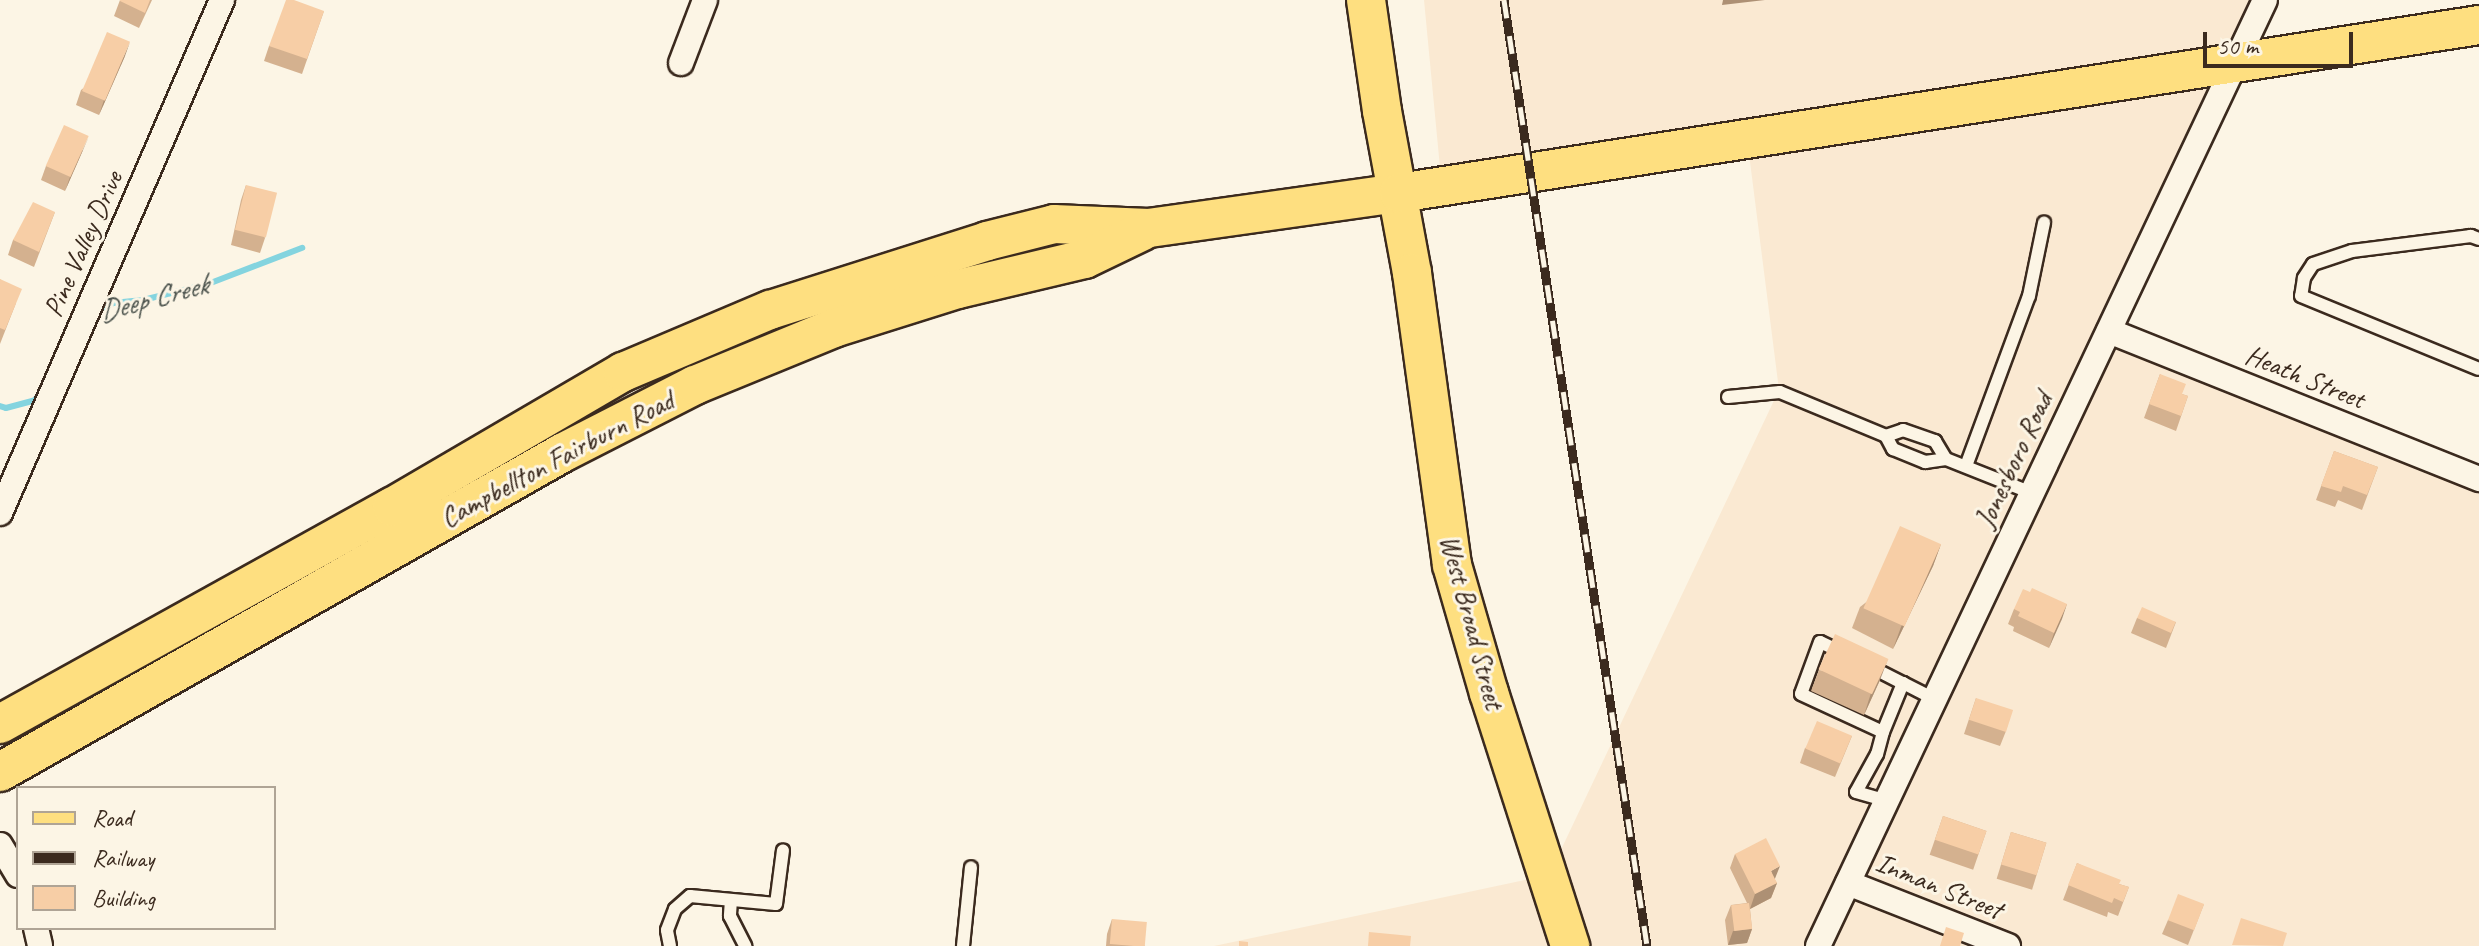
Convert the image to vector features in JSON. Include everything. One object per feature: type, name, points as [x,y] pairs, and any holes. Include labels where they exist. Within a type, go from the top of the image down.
[{"type":"main road","name":"West Broad Street","points":[[1366,0],[1382,111],[1399,193],[1452,565],[1489,693],[1570,946]]},
{"type":"main road","name":"Campbellton Fairburn Road","points":[[0,724],[392,507],[623,372],[696,340],[860,279],[1054,224],[1149,228],[1399,193],[2479,25]]},
{"type":"main road","name":"Campbellton Fairburn Road","points":[[11,766],[562,453],[695,385],[834,328],[958,289],[1085,259],[1149,228]]},
{"type":"street","name":"Pine Valley Drive","points":[[0,513],[222,0]]},
{"type":"street","points":[[681,63],[705,0]]},
{"type":"street","name":"Jonesboro Road","points":[[1818,946],[2265,0]]},
{"type":"street","name":"Heath Street","points":[[2109,331],[2479,479]]},
{"type":"street","points":[[0,791],[11,766]]},
{"type":"street","points":[[0,845],[16,872]]},
{"type":"street","name":"Inman Street","points":[[1848,883],[2008,946]]},
{"type":"lane","points":[[1966,466],[2029,296],[2044,223]]},
{"type":"lane","points":[[2479,239],[2471,236],[2367,249],[2326,259],[2313,264],[2304,278],[2301,296],[2479,369]]},
{"type":"lane","points":[[1728,397],[1780,392],[1886,436],[1893,449],[1925,462],[1946,459],[2032,493]]},
{"type":"lane","points":[[1886,436],[1903,430],[1935,441],[1946,459]]},
{"type":"lane","points":[[1883,732],[1801,694],[1820,642],[1935,699]]},
{"type":"lane","points":[[1887,801],[1856,792],[1877,754],[1903,683]]},
{"type":"lane","points":[[670,946],[667,930],[675,909],[690,896],[776,904],[783,850]]},
{"type":"lane","points":[[963,946],[971,867]]},
{"type":"lane","points":[[731,900],[730,916],[745,946]]},
{"type":"shaded area","points":[[1424,0],[2262,0],[2120,320],[2479,466],[2479,946],[1214,946],[1549,875],[1779,390],[1747,138],[1441,178]]},
{"type":"building","points":[[120,0],[150,0],[145,13]]},
{"type":"building","points":[[286,0],[324,11],[307,59],[269,46]]},
{"type":"building","points":[[107,32],[130,42],[105,101],[82,91]]},
{"type":"building","points":[[64,125],[89,136],[70,177],[46,166]]},
{"type":"building","points":[[246,185],[277,193],[266,237],[235,230]]},
{"type":"building","points":[[33,202],[55,212],[39,252],[13,240]]},
{"type":"building","points":[[0,279],[22,289],[5,330],[0,328]]},
{"type":"building","points":[[2160,374],[2186,384],[2182,394],[2188,396],[2181,416],[2149,404]]},
{"type":"building","points":[[2334,451],[2378,467],[2367,495],[2343,486],[2341,492],[2321,486]]},
{"type":"building","points":[[1900,526],[1941,544],[1905,627],[1863,608]]},
{"type":"building","points":[[2032,588],[2067,604],[2054,633],[2018,616],[2020,612],[2014,609],[2023,589],[2030,592]]},
{"type":"building","points":[[2142,607],[2176,622],[2171,633],[2137,618]]},
{"type":"building","points":[[1835,634],[1888,659],[1872,694],[1819,669]]},
{"type":"building","points":[[1976,698],[2013,710],[2006,732],[1969,720]]},
{"type":"building","points":[[1817,721],[1852,736],[1840,763],[1805,749]]},
{"type":"building","points":[[1943,816],[1986,831],[1978,855],[1935,840]]},
{"type":"building","points":[[2011,832],[2046,843],[2036,875],[2001,865]]},
{"type":"building","points":[[1766,838],[1780,866],[1771,871],[1777,883],[1755,894],[1735,854]]},
{"type":"building","points":[[2077,863],[2121,880],[2119,884],[2129,887],[2123,902],[2114,898],[2112,903],[2068,885]]},
{"type":"building","points":[[2178,894],[2204,904],[2194,930],[2168,920]]},
{"type":"building","points":[[1749,903],[1752,929],[1734,931],[1731,905]]},
{"type":"building","points":[[2241,918],[2287,933],[2283,946],[2232,945]]},
{"type":"building","points":[[1112,919],[1147,922],[1145,946],[1110,944]]},
{"type":"building","points":[[1946,927],[1964,933],[1960,946],[1940,946]]},
{"type":"building","points":[[1369,932],[1411,936],[1410,946],[1368,946]]},
{"type":"building","points":[[1239,941],[1248,942],[1248,946],[1239,946]]},
{"type":"waterway","name":"Deep Creek","points":[[96,311],[113,303],[143,300],[208,284],[302,248]]},
{"type":"waterway","name":"Deep Creek","points":[[0,406],[6,408],[35,400],[43,390]]},
{"type":"railway","points":[[1504,0],[1647,946]]}]
